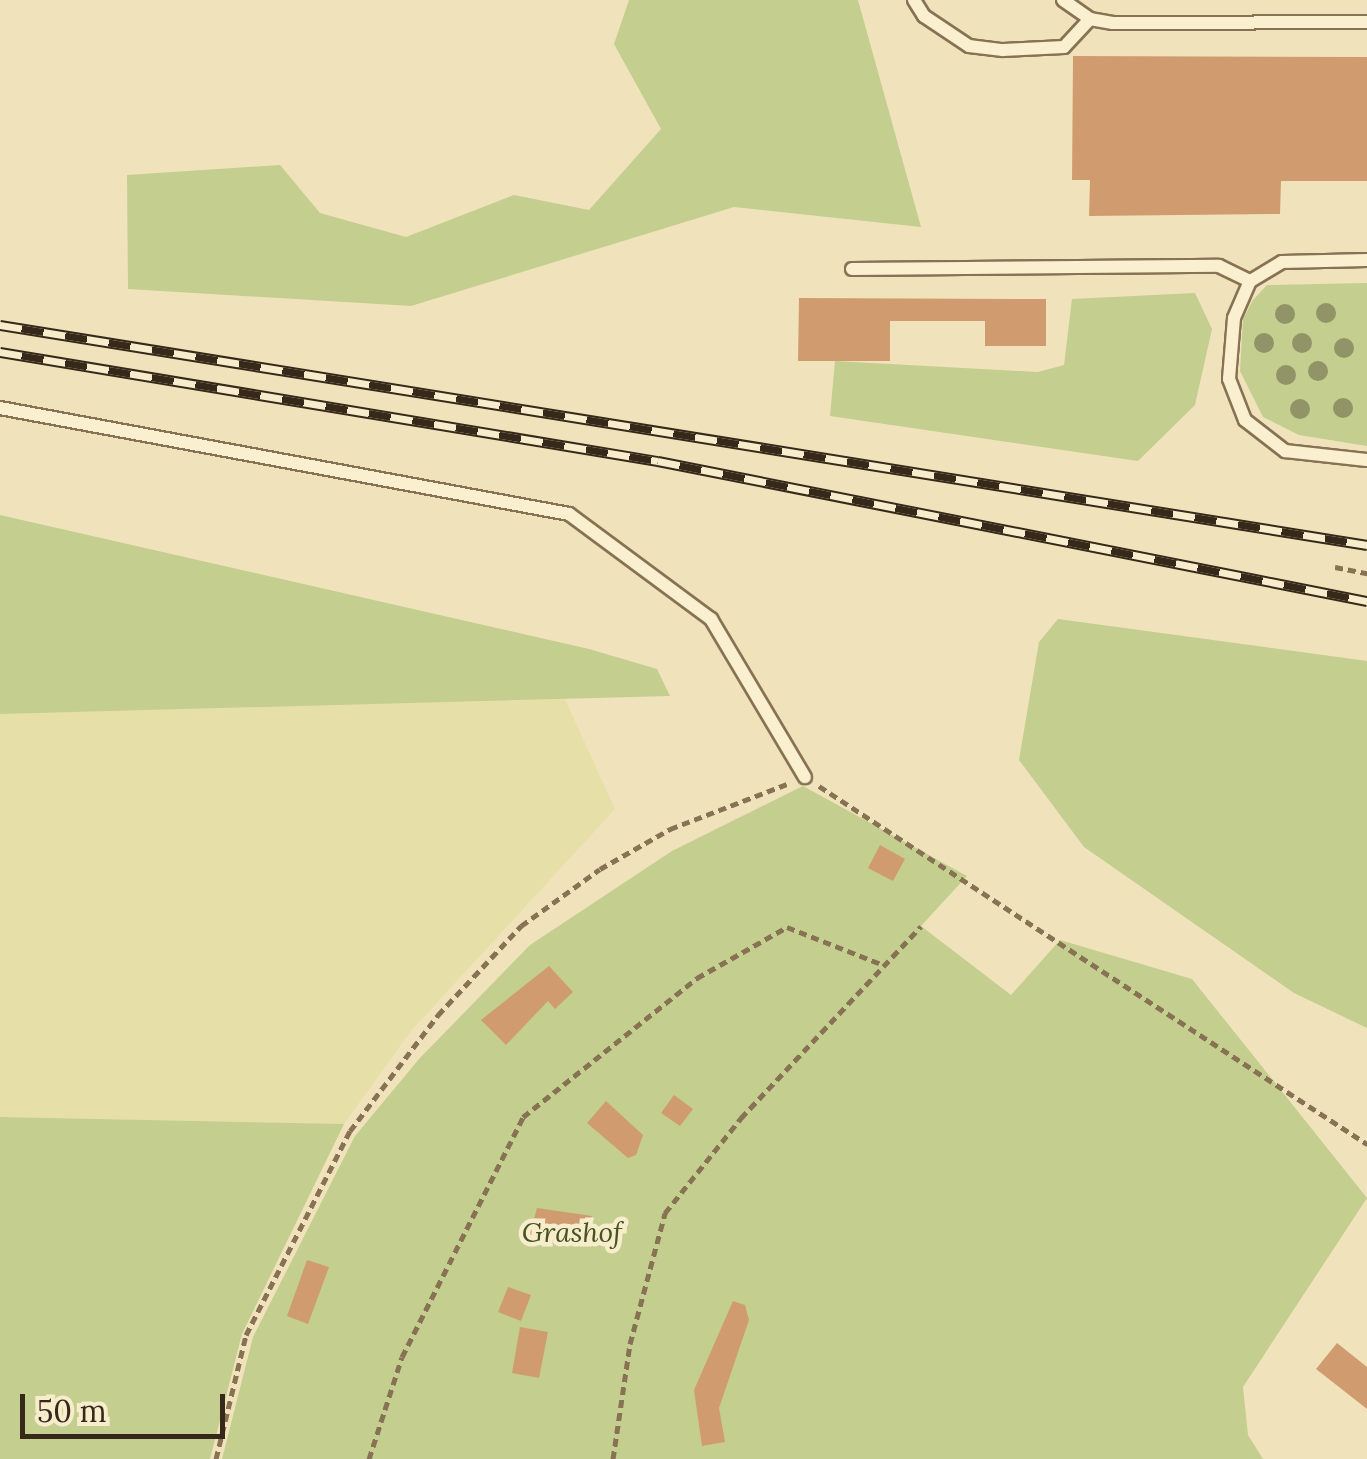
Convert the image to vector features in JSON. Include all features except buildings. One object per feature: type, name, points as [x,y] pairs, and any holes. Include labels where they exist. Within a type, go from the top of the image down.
[{"type":"lane","points":[[914,0],[924,16],[968,46],[1002,50],[1064,48],[1090,19]]},
{"type":"lane","points":[[1063,0],[1090,19],[1367,22]]},
{"type":"lane","points":[[1367,260],[1282,262],[1250,281],[1234,318],[1229,379],[1245,420],[1285,451],[1367,460]]},
{"type":"lane","points":[[852,269],[1219,266],[1250,281]]},
{"type":"lane","points":[[0,408],[569,514],[711,620],[805,777]]},
{"type":"path","points":[[1335,567],[1367,572]]},
{"type":"path","points":[[216,1459],[246,1335],[350,1131],[438,1015],[521,926],[600,869],[670,829],[805,777],[1367,1144]]},
{"type":"path","points":[[613,1459],[630,1344],[666,1213],[881,964],[921,926]]},
{"type":"path","points":[[369,1459],[402,1357],[524,1117],[697,978],[787,927],[881,964]]},
{"type":"shaded area","points":[[564,697],[615,809],[411,1031],[344,1124],[0,1117],[0,714]]},
{"type":"green space","points":[[629,0],[858,0],[921,227],[734,207],[411,306],[128,289],[127,175],[280,165],[320,213],[406,237],[514,195],[589,210],[661,129],[614,44]]},
{"type":"green space","points":[[1367,283],[1367,446],[1299,435],[1263,417],[1240,371],[1243,319],[1253,300],[1267,285]]},
{"type":"green space","points":[[1195,293],[1212,329],[1195,405],[1138,461],[830,416],[835,361],[1038,372],[1064,365],[1072,299]]},
{"type":"green space","points":[[0,515],[589,649],[657,669],[670,696],[0,714]]},
{"type":"green space","points":[[1058,619],[1367,661],[1367,1028],[1294,993],[1084,847],[1019,760],[1039,642]]},
{"type":"green space","name":"Grashof","points":[[803,786],[967,876],[921,926],[1011,995],[1060,940],[1192,979],[1367,1198],[1243,1387],[1248,1435],[1263,1459],[222,1459],[253,1337],[355,1136],[419,1059],[530,945],[672,851]]},
{"type":"green space","points":[[0,1117],[344,1124],[242,1334],[210,1459],[0,1459]]},
{"type":"railway","points":[[0,325],[1367,545]]},
{"type":"railway","points":[[0,352],[658,461],[1367,601]]}]
